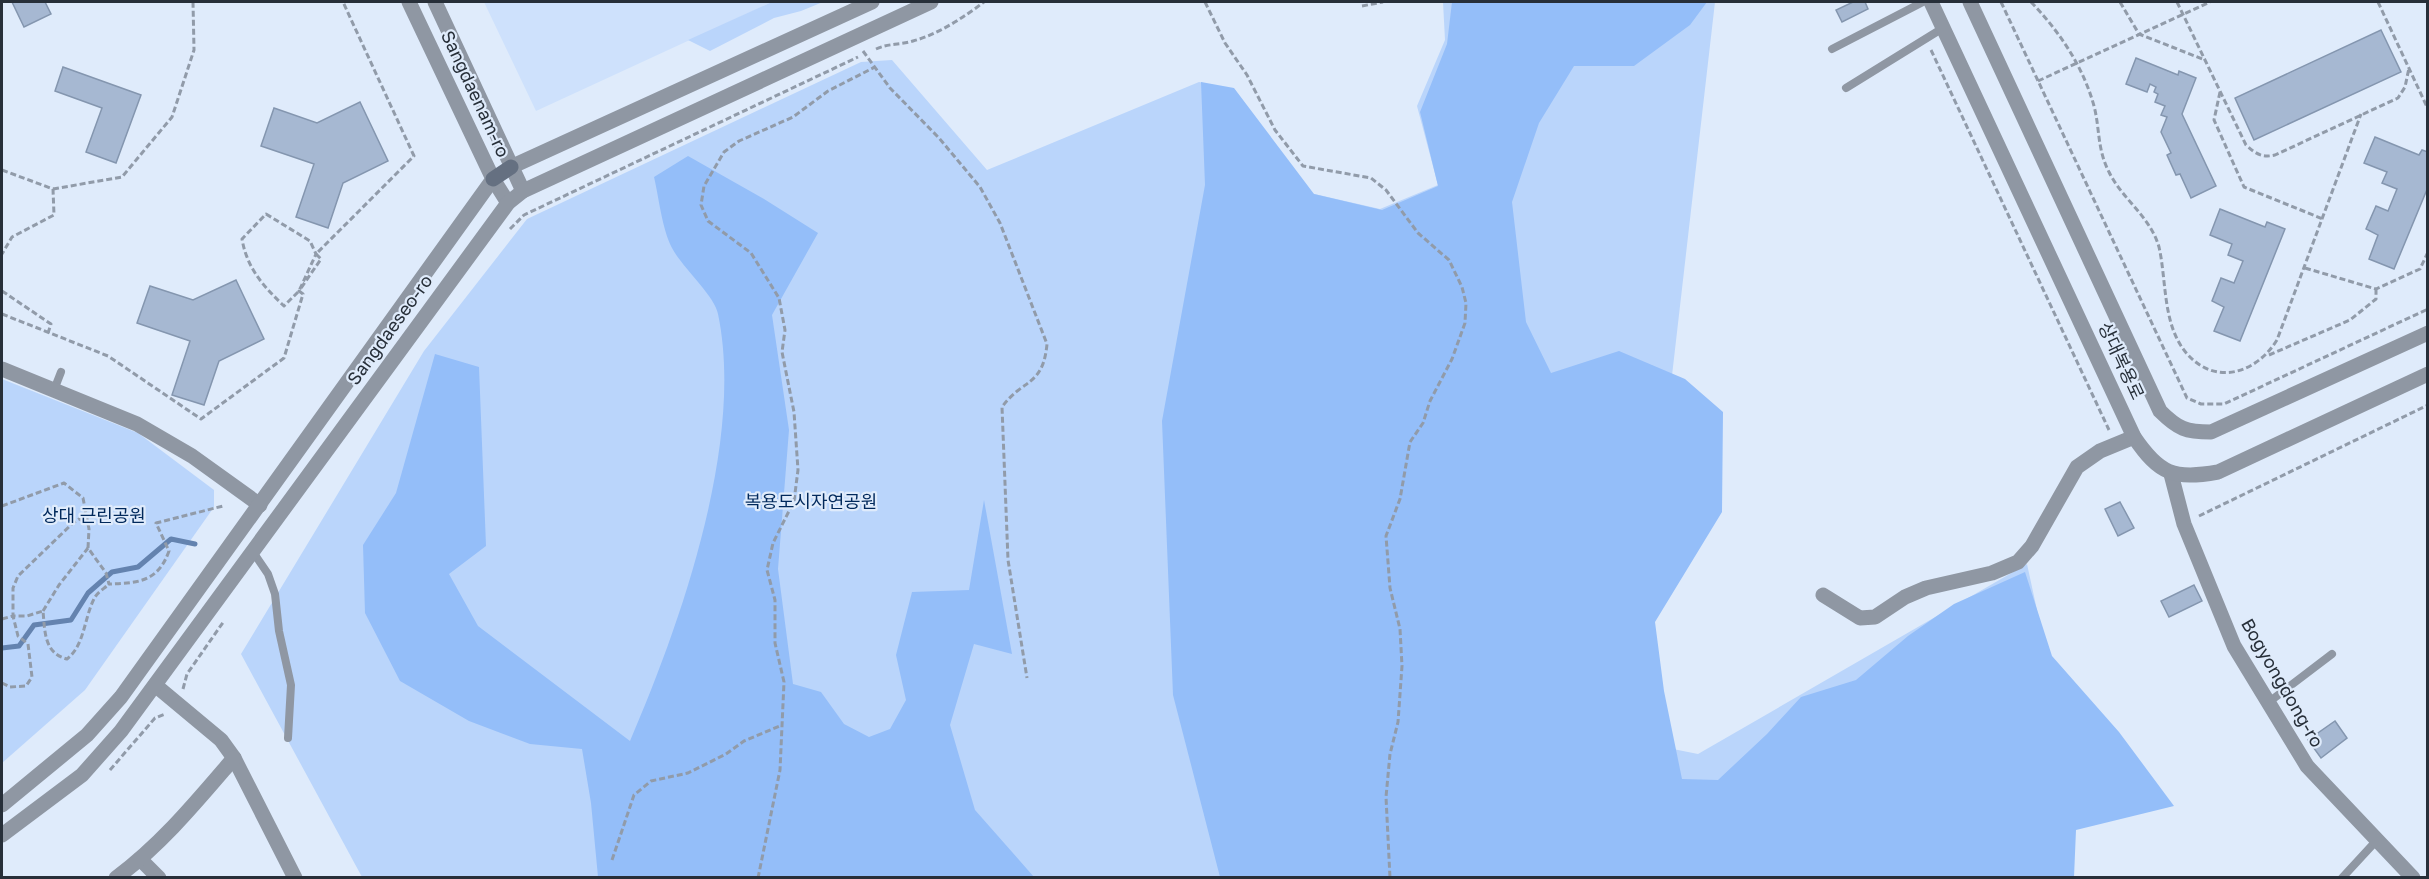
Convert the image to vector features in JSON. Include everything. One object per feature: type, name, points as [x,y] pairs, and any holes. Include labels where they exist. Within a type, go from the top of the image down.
[{"type":"main road","name":"Sangdaeseo-ro","points":[[494,179],[511,167]]},
{"type":"street","name":"Sangdaenam-ro","points":[[409,2],[507,203]]},
{"type":"street","name":"Sangdaenam-ro","points":[[435,2],[522,191]]},
{"type":"street","name":"Sangdaeseo-ro","points":[[511,167],[872,2]]},
{"type":"street","name":"Sangdaeseo-ro","points":[[2,834],[42,808],[82,775],[121,731],[507,203],[522,191],[931,2]]},
{"type":"street","name":"상대복용로","points":[[1931,2],[2134,437],[2150,460],[2171,474]]},
{"type":"street","name":"상대복용로","points":[[1970,2],[2160,411],[2173,424],[2190,432],[2211,432],[2427,333]]},
{"type":"street","name":"Sangdaeseo-ro","points":[[2,805],[87,735],[121,697],[494,179]]},
{"type":"street","points":[[2,369],[137,424],[192,456],[260,506]]},
{"type":"street","points":[[2171,474],[2192,477],[2218,471],[2427,374]]},
{"type":"street","points":[[1823,595],[1860,618],[1875,617],[1905,597],[1926,588],[1992,573],[2018,561],[2032,546],[2077,467],[2100,451],[2134,437]]},
{"type":"street","name":"Bogyongdong-ro","points":[[2171,474],[2184,524],[2234,646],[2307,766],[2413,878]]},
{"type":"street","points":[[155,686],[221,740],[234,758],[295,878]]},
{"type":"street","points":[[116,878],[140,860],[184,817],[234,758]]},
{"type":"street","points":[[140,860],[159,878]]},
{"type":"lane","points":[[1832,49],[1923,2]]},
{"type":"lane","points":[[1846,88],[1943,28]]},
{"type":"lane","points":[[54,390],[61,372]]},
{"type":"lane","points":[[253,552],[268,574],[275,594],[279,631],[291,685],[288,738]]},
{"type":"lane","points":[[2268,702],[2332,654]]},
{"type":"lane","points":[[2342,878],[2377,840]]},
{"type":"path","points":[[2,170],[53,189],[122,177],[172,117],[194,50],[193,2]]},
{"type":"path","points":[[299,291],[316,254],[414,156],[343,2]]},
{"type":"path","points":[[876,49],[886,44],[913,41],[963,18],[984,2]]},
{"type":"path","points":[[1205,2],[1225,43],[1247,75],[1275,130],[1303,166],[1371,178],[1386,190],[1418,233],[1449,260],[1462,287],[1466,303],[1465,322],[1452,359],[1430,401],[1423,423],[1410,442],[1400,499],[1386,536],[1390,588],[1400,629],[1402,666],[1398,722],[1390,754],[1386,797],[1390,878]]},
{"type":"path","points":[[1362,6],[1383,2]]},
{"type":"path","points":[[2001,2],[2180,388],[2187,398],[2201,404],[2224,404],[2427,309]]},
{"type":"path","points":[[2031,2],[2055,27],[2076,63],[2095,108],[2100,155],[2111,176],[2140,212],[2158,247],[2169,312],[2175,331],[2188,354],[2203,367],[2220,372],[2251,367],[2267,356],[2281,352],[2350,320],[2376,299],[2376,289]]},
{"type":"path","points":[[2120,2],[2139,34],[2205,60]]},
{"type":"path","points":[[2177,2],[2246,145],[2256,154],[2265,157],[2275,155],[2398,98],[2405,87],[2409,68]]},
{"type":"path","points":[[2038,81],[2210,2]]},
{"type":"path","points":[[2378,2],[2427,108]]},
{"type":"path","points":[[1931,50],[2112,437]]},
{"type":"path","points":[[510,230],[524,215],[858,57]]},
{"type":"path","points":[[758,878],[780,770],[784,682],[775,643],[775,600],[767,570],[773,543],[794,501],[798,470],[794,412],[782,352],[785,330],[780,298],[751,253],[708,221],[701,205],[702,195],[704,186],[724,152],[758,131],[793,117],[828,91],[875,67],[890,88],[939,138],[980,187],[1000,223],[1047,344],[1045,364],[1034,381],[1013,393],[1002,407],[1008,560],[1027,678]]},
{"type":"path","points":[[2220,91],[2214,120],[2244,188],[2323,219]]},
{"type":"path","points":[[2267,356],[2284,326],[2361,114]]},
{"type":"path","points":[[2,254],[12,237],[54,215],[53,189]]},
{"type":"path","points":[[266,214],[310,241],[316,254],[321,259],[299,291],[284,306],[263,286],[246,258],[242,239],[266,214]]},
{"type":"path","points":[[2305,268],[2376,289],[2420,269],[2427,252]]},
{"type":"path","points":[[2,291],[51,324],[48,333]]},
{"type":"path","points":[[2,314],[108,356],[201,419],[284,358],[303,294],[299,291]]},
{"type":"path","points":[[2190,521],[2427,405]]},
{"type":"path","points":[[2,506],[64,483],[83,498],[89,530],[88,548],[58,585],[43,611],[51,650],[59,657],[67,659],[79,648],[83,627],[96,596],[109,582],[140,583],[156,572],[165,562],[169,551],[156,523],[223,506]]},
{"type":"path","points":[[2,682],[10,687],[26,686],[32,677],[28,644],[18,636],[13,616],[13,588],[18,576],[73,523],[79,519],[87,522]]},
{"type":"path","points":[[88,548],[106,573],[109,582]]},
{"type":"path","points":[[2,619],[27,616],[43,611]]},
{"type":"path","points":[[183,688],[187,674],[227,616]]},
{"type":"path","points":[[612,860],[634,795],[651,781],[688,773],[726,754],[744,741],[782,725]]},
{"type":"shaded area","points":[[484,2],[772,2],[536,111]]},
{"type":"shaded area","points":[[1452,2],[1707,2],[1690,25],[1634,66],[1574,66],[1539,123],[1512,202],[1526,322],[1551,373],[1619,351],[1685,379],[1723,412],[1722,512],[1655,622],[1664,691],[1682,779],[1718,780],[1767,734],[1801,697],[1856,680],[1908,636],[1954,604],[2025,572],[2052,656],[2119,732],[2174,806],[2076,830],[2074,877],[1220,877],[1173,695],[1162,421],[1205,185],[1201,82],[1234,88],[1314,194],[1382,210],[1438,186],[1420,112],[1447,44]]},
{"type":"shaded area","points":[[688,156],[818,233],[772,315],[789,430],[778,569],[793,684],[821,692],[844,724],[869,737],[890,729],[906,700],[896,655],[912,592],[969,590],[984,500],[1012,654],[974,644],[950,725],[975,810],[1034,877],[598,877],[591,803],[582,749],[530,744],[469,721],[400,681],[365,613],[363,545],[396,493],[435,354],[479,367],[486,546],[449,574],[478,626],[630,741],[669,643],[687,589],[703,532],[715,475],[723,418],[724,364],[716,307],[672,248],[663,223],[654,177]]},
{"type":"green space","points":[[772,2],[823,2],[774,18],[710,51],[688,40]]},
{"type":"green space","name":"복용도시자연공원","points":[[1443,2],[1715,2],[1667,419],[1619,640],[1673,749],[1698,754],[2027,564],[2071,767],[2032,877],[362,877],[241,654],[424,351],[527,219],[861,62],[892,60],[987,170],[1199,82],[1235,90],[1310,193],[1380,209],[1438,185],[1417,106],[1445,40]]},
{"type":"green space","name":"상대 근린공원","points":[[2,379],[138,433],[214,490],[214,507],[85,690],[2,763]]},
{"type":"building","points":[[12,2],[45,2],[51,14],[24,27]]},
{"type":"building","points":[[1853,2],[1865,2],[1868,9],[1842,22],[1836,10]]},
{"type":"building","points":[[2381,30],[2401,72],[2254,140],[2235,98]]},
{"type":"building","points":[[2136,58],[2178,75],[2179,71],[2196,78],[2182,114],[2216,186],[2191,198],[2180,174],[2176,175],[2167,155],[2171,153],[2161,132],[2167,117],[2161,115],[2165,106],[2155,102],[2158,94],[2154,92],[2156,87],[2150,84],[2147,92],[2126,84]]},
{"type":"building","points":[[63,67],[141,95],[116,163],[86,152],[102,108],[55,91]]},
{"type":"building","points":[[360,102],[388,161],[343,183],[328,228],[296,217],[314,164],[261,146],[274,108],[317,123]]},
{"type":"building","points":[[2375,137],[2419,155],[2422,150],[2428,152],[2428,187],[2394,269],[2369,259],[2378,235],[2366,229],[2376,206],[2388,211],[2397,189],[2382,183],[2387,172],[2364,163]]},
{"type":"building","points":[[2220,209],[2265,227],[2267,222],[2285,229],[2240,341],[2214,331],[2224,307],[2212,301],[2221,278],[2234,283],[2243,261],[2228,255],[2232,244],[2210,235]]},
{"type":"building","points":[[236,280],[264,339],[219,361],[204,405],[172,395],[190,341],[137,323],[150,286],[193,300]]},
{"type":"building","points":[[2120,502],[2134,528],[2118,536],[2105,509]]},
{"type":"building","points":[[2194,585],[2202,601],[2169,617],[2161,601]]},
{"type":"building","points":[[2335,721],[2347,738],[2321,758],[2308,740]]},
{"type":"waterway","points":[[2,648],[19,646],[34,625],[71,620],[88,593],[112,572],[138,567],[171,539],[195,544]]}]
